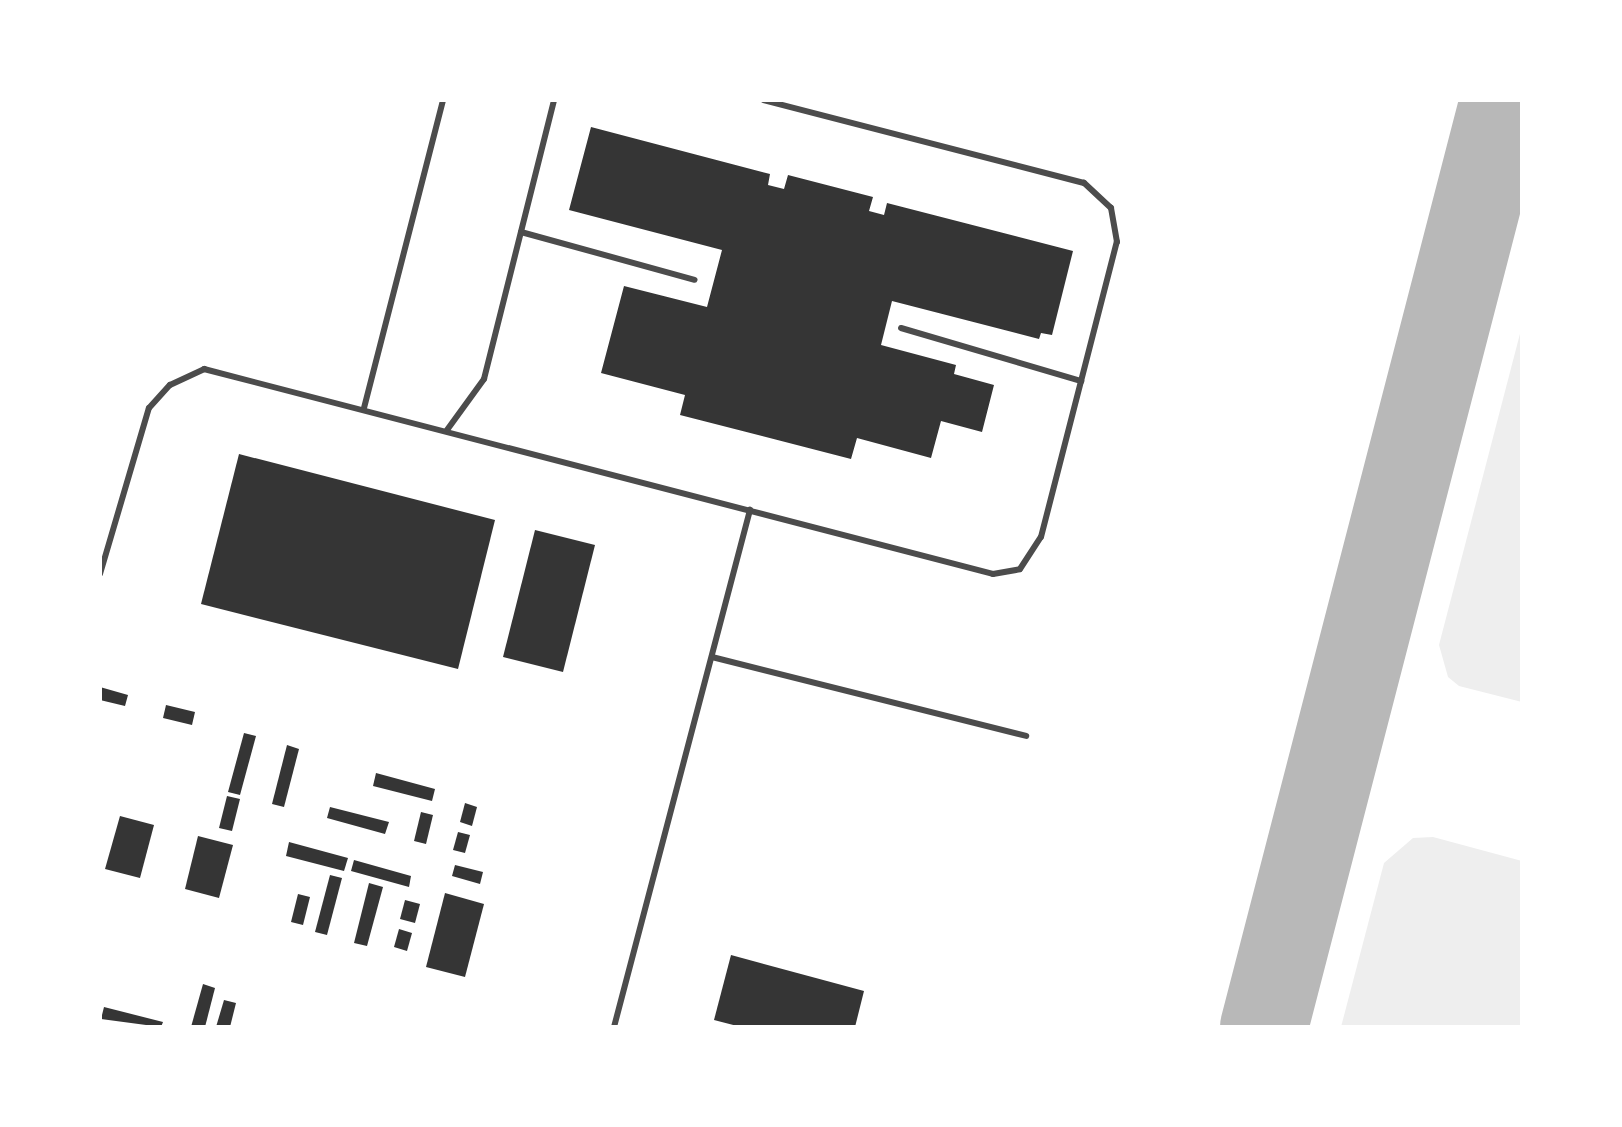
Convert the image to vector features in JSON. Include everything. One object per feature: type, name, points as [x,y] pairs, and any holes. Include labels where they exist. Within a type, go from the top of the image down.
[{"type":"lane","points":[[364,408],[443,100]]},
{"type":"lane","points":[[447,430],[484,379],[554,100]]},
{"type":"lane","points":[[100,574],[143,422],[178,380],[204,369],[226,371],[750,510],[1008,573],[1029,561],[1041,537],[1117,242],[1117,226],[1099,193],[764,100]]},
{"type":"lane","points":[[521,232],[695,280]]},
{"type":"lane","points":[[901,328],[1081,381]]},
{"type":"lane","points":[[614,1027],[750,510]]},
{"type":"lane","points":[[712,657],[1026,736]]},
{"type":"shaded area","points":[[1522,326],[1522,702],[1459,686],[1448,677],[1439,645]]},
{"type":"shaded area","points":[[1433,837],[1522,861],[1522,1027],[1341,1027],[1384,863],[1413,838]]},
{"type":"building","points":[[591,127],[770,174],[768,185],[784,189],[788,175],[873,197],[869,211],[884,215],[887,203],[1073,251],[1052,335],[1041,333],[1039,339],[892,301],[881,345],[956,365],[954,374],[994,385],[982,432],[941,421],[931,458],[857,438],[851,459],[680,415],[685,395],[601,373],[624,286],[707,307],[722,250],[569,210]]},
{"type":"building","points":[[239,454],[495,520],[458,669],[201,604]]},
{"type":"building","points":[[535,530],[595,545],[563,672],[503,657]]},
{"type":"building","points":[[100,687],[128,695],[125,706],[100,700]]},
{"type":"building","points":[[166,705],[195,712],[192,725],[163,718]]},
{"type":"building","points":[[244,733],[256,736],[240,795],[228,792]]},
{"type":"building","points":[[287,745],[299,749],[284,807],[272,804]]},
{"type":"building","points":[[376,773],[435,789],[432,801],[373,786]]},
{"type":"building","points":[[227,796],[240,799],[232,831],[219,828]]},
{"type":"building","points":[[465,803],[477,807],[472,826],[460,822]]},
{"type":"building","points":[[330,807],[389,822],[385,834],[327,818]]},
{"type":"building","points":[[421,812],[433,815],[426,844],[414,841]]},
{"type":"building","points":[[120,816],[154,825],[140,878],[105,869]]},
{"type":"building","points":[[458,832],[470,835],[465,853],[453,850]]},
{"type":"building","points":[[198,836],[233,845],[219,898],[185,889]]},
{"type":"building","points":[[289,842],[348,858],[344,871],[286,856]]},
{"type":"building","points":[[354,860],[411,876],[409,887],[351,871]]},
{"type":"building","points":[[455,865],[483,872],[480,884],[452,876]]},
{"type":"building","points":[[330,875],[342,878],[327,935],[315,932]]},
{"type":"building","points":[[369,883],[383,887],[367,946],[354,943]]},
{"type":"building","points":[[445,893],[484,904],[465,977],[426,967]]},
{"type":"building","points":[[298,894],[310,897],[303,925],[291,922]]},
{"type":"building","points":[[405,900],[420,904],[415,923],[400,919]]},
{"type":"building","points":[[399,929],[412,933],[407,951],[394,947]]},
{"type":"building","points":[[731,955],[864,991],[855,1027],[741,1027],[714,1020]]},
{"type":"building","points":[[203,984],[215,988],[205,1027],[191,1027]]},
{"type":"building","points":[[224,1000],[236,1003],[230,1027],[216,1027]]},
{"type":"building","points":[[104,1007],[163,1022],[161,1027],[101,1019]]},
{"type":"taxiway","points":[[1264,1027],[1504,100]]}]
